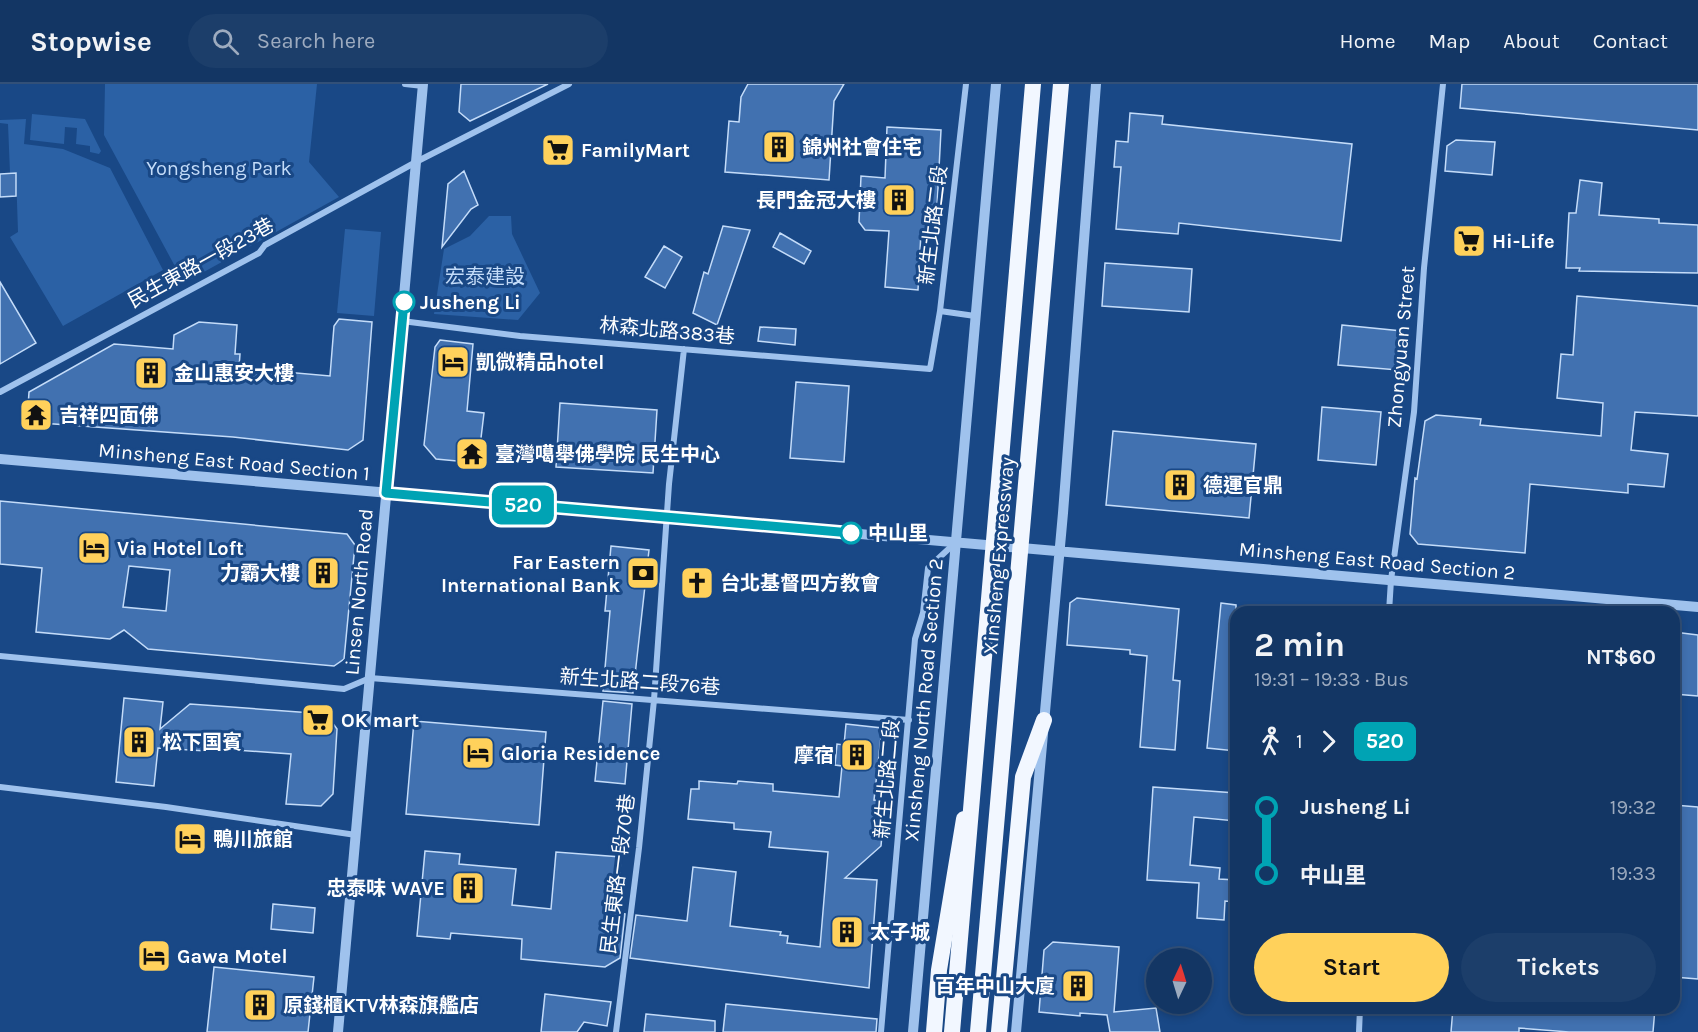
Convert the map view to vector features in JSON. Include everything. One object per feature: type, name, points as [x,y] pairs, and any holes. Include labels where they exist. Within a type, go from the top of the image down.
[{"type":"highway","name":"Xinsheng Expressway","points":[[952,1032],[1033,84]]},
{"type":"highway","name":"Xinsheng Expressway","points":[[978,1032],[1061,84]]},
{"type":"highway","points":[[999,1032],[1023,777],[1044,720]]},
{"type":"highway","points":[[934,1032],[939,970],[977,732]]},
{"type":"street","points":[[405,84],[423,85]]},
{"type":"street","name":"民生東路一段23巷","points":[[0,392],[259,253],[265,245],[416,162],[569,84]]},
{"type":"street","name":"新生北路二段","points":[[930,369],[940,311],[966,84]]},
{"type":"street","name":"Xinsheng North Road Section 2","points":[[913,1032],[961,543],[975,316],[996,84]]},
{"type":"street","points":[[1016,1032],[1096,84]]},
{"type":"street","name":"Zhongyuan Street","points":[[1389,606],[1414,412],[1424,268],[1443,84]]},
{"type":"street","name":"Linsen North Road","points":[[338,1032],[423,85]]},
{"type":"street","points":[[940,311],[975,316]]},
{"type":"street","name":"林森北路383巷","points":[[402,321],[520,336],[930,369]]},
{"type":"street","name":"民生東路一段70巷","points":[[616,1032],[654,700],[666,517],[684,349]]},
{"type":"street","name":"Minsheng East Road Section 1","points":[[0,459],[961,543]]},
{"type":"street","name":"新生北路二段","points":[[881,1032],[915,639],[923,613],[928,568],[961,543]]},
{"type":"street","name":"Minsheng East Road Section 2","points":[[961,543],[1698,607]]},
{"type":"street","points":[[0,656],[344,689],[370,678]]},
{"type":"street","name":"新生北路二段76巷","points":[[370,678],[909,720]]},
{"type":"street","points":[[0,787],[166,807],[356,835]]},
{"type":"street","points":[[1359,1032],[1360,1014]]},
{"type":"green space","name":"Yongsheng Park","points":[[105,84],[317,84],[309,162],[339,197],[184,283],[104,135]]},
{"type":"green space","points":[[32,114],[85,119],[101,151],[99,154],[90,152],[90,146],[76,144],[77,128],[65,127],[64,144],[30,140]]},
{"type":"green space","points":[[26,119],[24,144],[63,149],[110,168],[163,270],[63,326],[10,237],[18,232],[16,173],[10,173],[8,124],[0,123],[0,120]]},
{"type":"green space","name":"宏泰建設","points":[[489,216],[511,216],[512,234],[540,293],[518,320],[434,314],[444,249],[470,236]]},
{"type":"green space","points":[[345,229],[381,232],[374,316],[337,313]]},
{"type":"building","points":[[461,84],[548,84],[470,121],[459,112]]},
{"type":"building","name":"錦州社會住宅","points":[[748,84],[844,84],[834,101],[829,180],[725,172],[729,121],[739,122],[741,97]]},
{"type":"building","points":[[1462,84],[1698,84],[1698,130],[1460,108]]},
{"type":"building","points":[[1130,113],[1163,116],[1162,124],[1352,144],[1341,241],[1179,223],[1178,234],[1116,229],[1121,167],[1114,167],[1116,141],[1128,142]]},
{"type":"building","name":"長門金冠大樓","points":[[887,127],[941,130],[936,226],[930,232],[921,232],[918,290],[885,287],[889,231],[865,230],[859,222],[861,176],[885,178]]},
{"type":"building","points":[[1456,140],[1495,142],[1492,175],[1445,171],[1447,146]]},
{"type":"building","points":[[464,171],[478,205],[471,209],[442,247],[448,184]]},
{"type":"building","points":[[16,173],[16,196],[0,197],[0,174]]},
{"type":"building","points":[[1580,180],[1602,183],[1599,215],[1659,219],[1659,223],[1698,225],[1698,273],[1579,271],[1580,268],[1566,268],[1569,213],[1576,213]]},
{"type":"building","points":[[723,226],[750,230],[717,325],[693,313],[704,272],[708,274]]},
{"type":"building","points":[[780,233],[811,251],[804,264],[773,247]]},
{"type":"building","points":[[664,246],[682,257],[665,288],[645,277]]},
{"type":"building","points":[[1105,263],[1192,269],[1189,312],[1102,306]]},
{"type":"building","points":[[0,282],[36,343],[0,364]]},
{"type":"building","points":[[1577,296],[1698,306],[1698,416],[1635,412],[1631,450],[1668,454],[1664,487],[1628,484],[1628,493],[1530,484],[1525,553],[1418,544],[1410,534],[1415,478],[1417,479],[1425,421],[1436,415],[1481,419],[1480,425],[1601,436],[1603,403],[1557,398],[1561,354],[1573,355]]},
{"type":"building","points":[[339,319],[372,322],[363,440],[348,450],[233,437],[27,422],[29,392],[114,344],[173,349],[174,335],[199,322],[237,325],[235,354],[240,354],[239,368],[330,376],[334,326]]},
{"type":"building","points":[[1342,325],[1402,331],[1398,370],[1338,365]]},
{"type":"building","points":[[760,327],[796,329],[795,345],[758,341]]},
{"type":"building","points":[[440,340],[473,344],[467,411],[484,413],[478,463],[436,459],[424,445],[435,347]]},
{"type":"building","points":[[796,382],[849,386],[844,462],[790,458]]},
{"type":"building","points":[[560,403],[657,410],[653,473],[556,467]]},
{"type":"building","points":[[1322,407],[1381,412],[1376,465],[1318,460]]},
{"type":"building","name":"德運官鼎","points":[[1113,431],[1256,444],[1249,518],[1106,505]]},
{"type":"building","points":[[0,501],[347,534],[355,545],[344,659],[334,666],[148,649],[124,630],[110,639],[36,632],[42,568],[0,564]],"holes":[[[129,566],[170,570],[166,611],[123,607]]]},
{"type":"building","points":[[611,546],[649,550],[633,693],[603,691],[610,611],[605,611]]},
{"type":"building","points":[[1077,598],[1179,609],[1173,680],[1180,681],[1175,750],[1140,747],[1147,656],[1130,654],[1130,650],[1067,645],[1070,603]]},
{"type":"building","points":[[1221,603],[1236,605],[1230,606],[1230,750],[1207,748]]},
{"type":"building","points":[[1680,633],[1698,635],[1698,696],[1680,694]]},
{"type":"building","points":[[124,698],[163,702],[160,729],[190,704],[326,714],[337,729],[333,794],[321,806],[286,804],[291,754],[222,749],[222,752],[158,748],[154,786],[116,782]]},
{"type":"building","points":[[603,701],[632,704],[625,784],[595,781]]},
{"type":"building","name":"Gloria Residence","points":[[414,721],[546,732],[539,825],[406,814]]},
{"type":"building","points":[[846,724],[882,728],[874,800],[885,801],[881,846],[845,878],[877,880],[869,988],[630,958],[636,915],[687,921],[693,867],[736,872],[730,926],[781,932],[780,935],[788,936],[787,943],[820,947],[828,852],[769,847],[771,832],[734,829],[734,823],[688,819],[691,789],[699,789],[699,781],[737,784],[738,781],[773,784],[773,791],[839,797],[842,766],[835,765],[837,744],[844,745]]},
{"type":"building","points":[[1153,787],[1230,793],[1230,820],[1194,817],[1190,865],[1220,868],[1219,879],[1230,880],[1230,901],[1225,901],[1224,920],[1197,918],[1199,883],[1147,880]]},
{"type":"building","points":[[1680,806],[1698,807],[1698,979],[1680,978]]},
{"type":"building","points":[[425,851],[460,854],[459,864],[516,869],[512,905],[551,909],[556,852],[621,857],[617,913],[625,914],[620,958],[605,967],[521,959],[522,939],[451,933],[450,939],[417,936]]},
{"type":"building","points":[[273,904],[315,908],[313,933],[271,929]]},
{"type":"building","name":"百年中山大廈","points":[[1053,942],[1119,947],[1114,1012],[1146,1009],[1146,1014],[1157,1014],[1160,1032],[1110,1032],[1107,1015],[1080,1013],[1080,1016],[1039,1012],[1044,950]]},
{"type":"building","name":"原錢櫃KTV林森旗艦店","points":[[214,967],[314,977],[308,1032],[207,1032]]},
{"type":"building","points":[[545,994],[611,1002],[607,1026],[584,1022],[577,1032],[541,1032]]},
{"type":"building","points":[[726,1004],[877,1019],[876,1032],[723,1032]]},
{"type":"building","points":[[646,1014],[715,1021],[715,1032],[644,1032]]},
{"type":"building","points":[[1452,1014],[1654,1014],[1653,1032],[1569,1032],[1519,1028],[1519,1032],[1451,1032]]},
{"type":"bus line","name":"520","points":[[404,302],[386,493],[851,533]]},
{"type":"place","name":"錦州社會住宅","points":[[779,147]]},
{"type":"place","name":"FamilyMart","points":[[558,150]]},
{"type":"place","name":"長門金冠大樓","points":[[899,200]]},
{"type":"place","name":"Hi-Life","points":[[1469,241]]},
{"type":"place","name":"Jusheng Li","points":[[404,302]]},
{"type":"place","name":"凱微精品hotel","points":[[453,362]]},
{"type":"place","name":"金山惠安大樓","points":[[151,373]]},
{"type":"place","name":"吉祥四面佛","points":[[36,415]]},
{"type":"place","name":"臺灣噶舉佛學院 民生中心","points":[[472,454]]},
{"type":"place","name":"德運官鼎","points":[[1180,485]]},
{"type":"place","name":"中山里","points":[[851,533]]},
{"type":"place","name":"Via Hotel Loft","points":[[94,548]]},
{"type":"place","name":"力霸大樓","points":[[323,573]]},
{"type":"place","name":"Far Eastern International Bank","points":[[643,573]]},
{"type":"place","name":"台北基督四方教會","points":[[697,583]]},
{"type":"place","name":"OK mart","points":[[318,720]]},
{"type":"place","name":"松下国賓","points":[[139,742]]},
{"type":"place","name":"Gloria Residence","points":[[478,753]]},
{"type":"place","name":"摩宿","points":[[857,755]]},
{"type":"place","name":"鴨川旅館","points":[[190,839]]},
{"type":"place","name":"忠泰味 WAVE","points":[[468,888]]},
{"type":"place","name":"太子城","points":[[847,932]]},
{"type":"place","name":"Gawa Motel","points":[[154,956]]},
{"type":"place","name":"百年中山大廈","points":[[1078,986]]},
{"type":"place","name":"原錢櫃KTV林森旗艦店","points":[[260,1005]]}]
